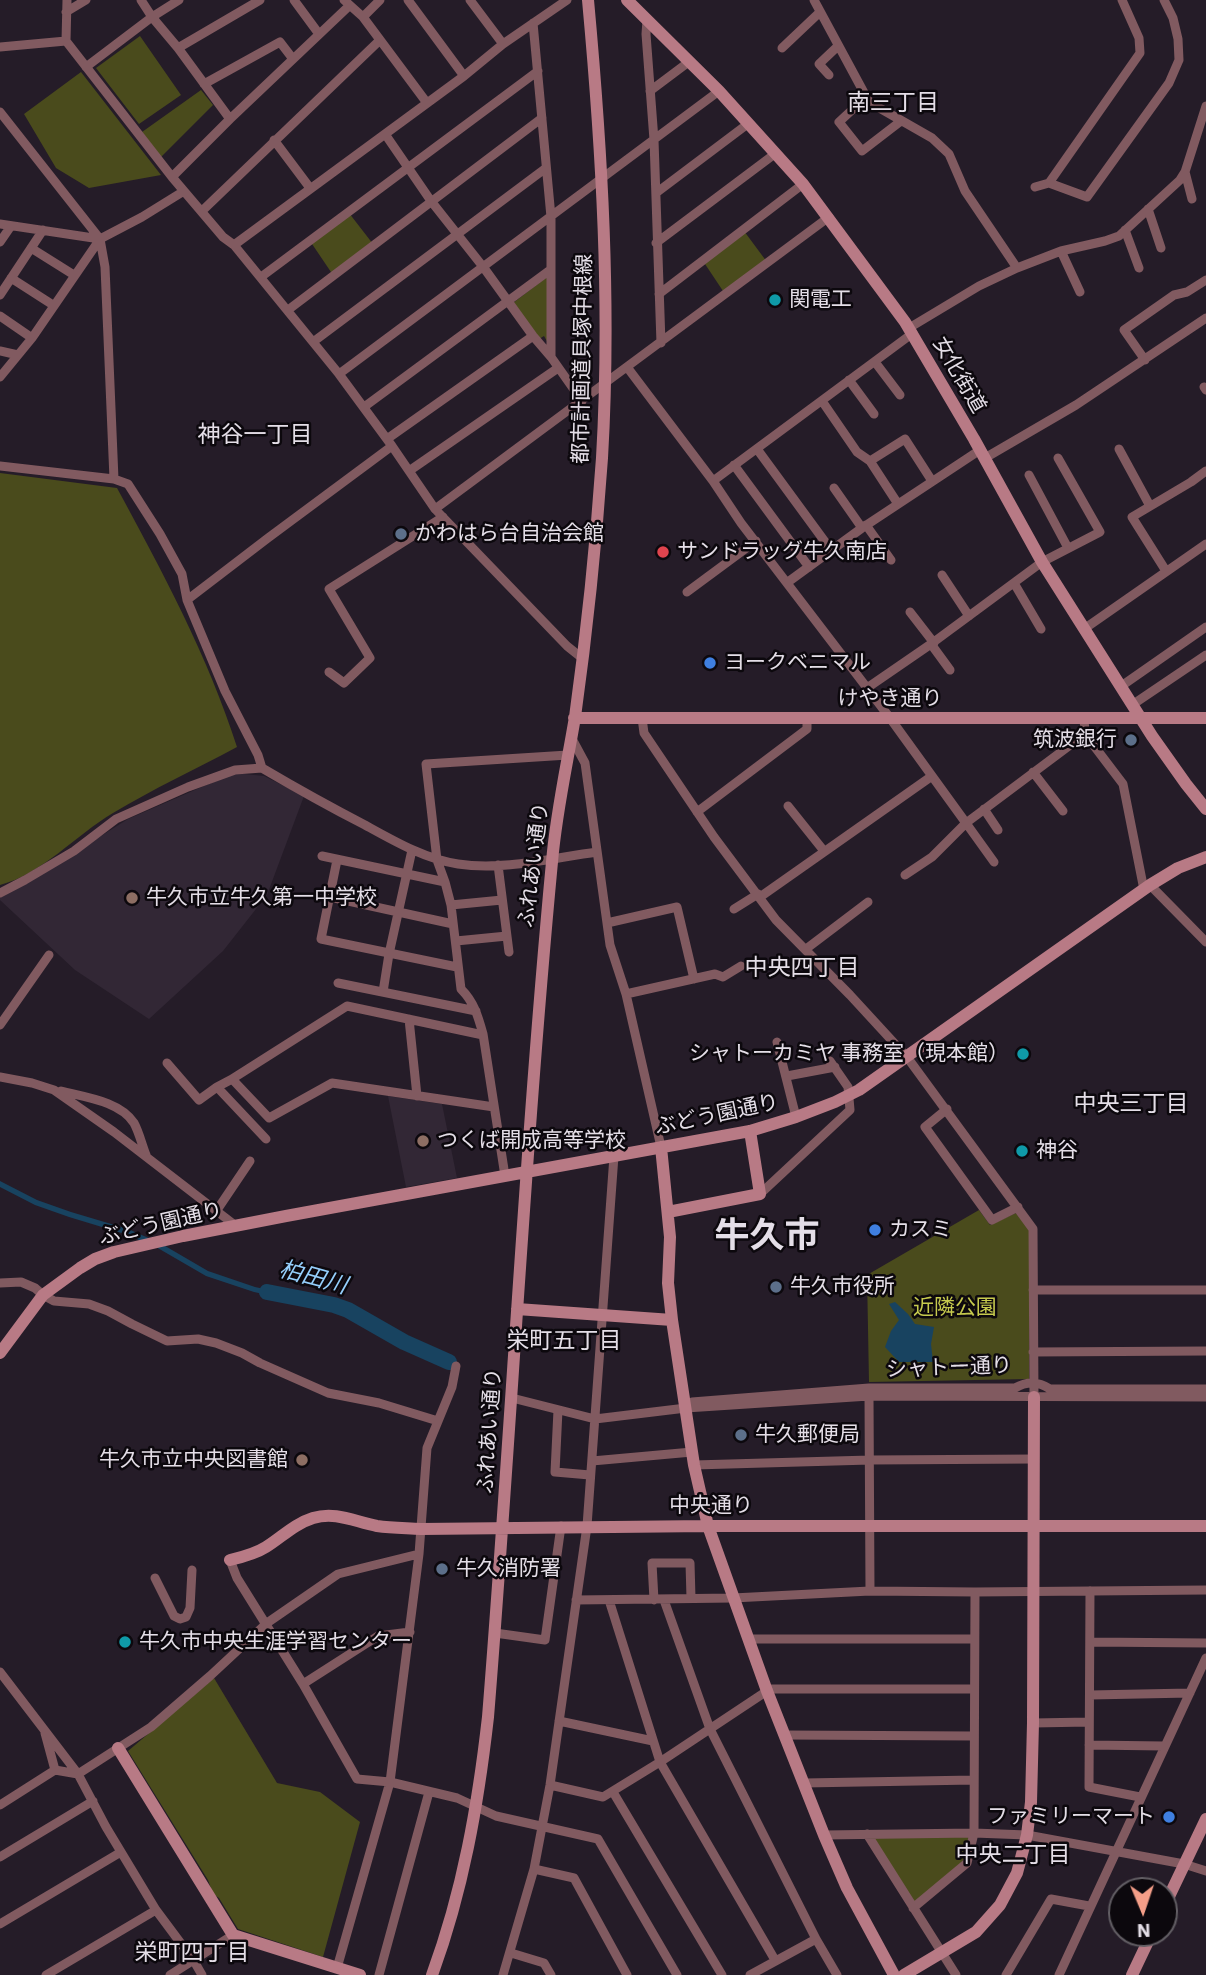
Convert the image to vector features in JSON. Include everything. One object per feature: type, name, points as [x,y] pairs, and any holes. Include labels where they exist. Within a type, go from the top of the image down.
[{"type":"street","points":[[67,0],[66,41],[172,177],[223,237],[234,245],[340,374],[435,509],[567,646],[582,658]]},
{"type":"street","points":[[66,12],[86,0]]},
{"type":"street","points":[[141,0],[230,120]]},
{"type":"street","points":[[86,67],[179,0]]},
{"type":"street","points":[[178,48],[260,0]]},
{"type":"street","points":[[294,0],[319,34]]},
{"type":"street","points":[[363,17],[380,0]]},
{"type":"street","points":[[408,0],[464,76]]},
{"type":"street","points":[[470,0],[503,44]]},
{"type":"street","points":[[234,245],[464,76],[503,44],[567,0]]},
{"type":"street","name":"都市計画道貝塚中根線","points":[[574,718],[600,474],[605,382],[606,273],[602,178],[588,0]]},
{"type":"street","name":"女化街道","points":[[627,0],[749,122],[803,184],[911,331],[1042,562],[1140,718],[1206,809]]},
{"type":"street","points":[[814,0],[869,102],[932,138],[949,154],[965,191],[1017,268]]},
{"type":"street","points":[[1049,183],[1140,53],[1139,38],[1122,0]]},
{"type":"street","points":[[1035,187],[1049,183],[1087,197],[1169,83],[1179,60],[1178,39],[1173,18],[1164,0]]},
{"type":"street","points":[[172,177],[319,34],[346,3],[363,17],[427,103]]},
{"type":"street","points":[[782,48],[820,12]]},
{"type":"street","points":[[647,20],[661,343]]},
{"type":"street","points":[[533,23],[551,217],[551,357]]},
{"type":"street","points":[[202,211],[380,40]]},
{"type":"street","points":[[0,47],[66,41]]},
{"type":"street","points":[[204,84],[280,42],[293,59]]},
{"type":"street","points":[[829,75],[819,64],[838,46]]},
{"type":"street","points":[[650,91],[690,61]]},
{"type":"street","points":[[261,277],[538,71]]},
{"type":"street","points":[[340,374],[719,91]]},
{"type":"street","points":[[866,97],[839,122],[862,150],[901,121]]},
{"type":"street","points":[[713,481],[875,362],[911,331],[979,286],[1061,251],[1119,236],[1180,180],[1206,113],[1206,106]]},
{"type":"street","points":[[0,112],[3,120],[100,239],[105,267],[114,479]]},
{"type":"street","points":[[288,310],[542,118]]},
{"type":"street","points":[[656,192],[749,122]]},
{"type":"street","points":[[385,134],[431,201],[582,401]]},
{"type":"street","points":[[274,140],[310,188]]},
{"type":"street","points":[[656,243],[776,153]]},
{"type":"street","points":[[313,342],[546,169]]},
{"type":"street","points":[[1185,172],[1192,199]]},
{"type":"street","points":[[659,293],[803,184]]},
{"type":"street","points":[[0,377],[32,338],[100,239],[184,191]]},
{"type":"street","points":[[1148,209],[1161,248]]},
{"type":"street","points":[[435,509],[829,217]]},
{"type":"street","points":[[0,224],[100,239]]},
{"type":"street","points":[[0,242],[10,226]]},
{"type":"street","points":[[0,295],[43,230]]},
{"type":"street","points":[[1125,230],[1139,268]]},
{"type":"street","points":[[31,248],[74,275]]},
{"type":"street","points":[[1061,251],[1080,292]]},
{"type":"street","points":[[364,407],[550,270]]},
{"type":"street","points":[[11,278],[53,305]]},
{"type":"street","points":[[1144,360],[1124,330],[1174,295],[1187,292],[1206,280]]},
{"type":"street","points":[[0,316],[32,338]]},
{"type":"street","points":[[788,582],[864,526],[932,481],[1076,405],[1206,318]]},
{"type":"street","points":[[187,600],[390,442],[533,336]]},
{"type":"street","points":[[0,351],[18,355]]},
{"type":"street","points":[[875,362],[900,395]]},
{"type":"street","points":[[627,367],[890,718],[994,862]]},
{"type":"street","points":[[409,471],[558,368]]},
{"type":"street","points":[[849,380],[874,414]]},
{"type":"street","points":[[822,401],[857,453],[870,461],[898,504]]},
{"type":"street","points":[[870,461],[905,439],[932,481]]},
{"type":"street","points":[[757,449],[831,550]]},
{"type":"street","points":[[1119,449],[1150,506]]},
{"type":"street","points":[[867,688],[1042,562],[1100,531],[1058,458]]},
{"type":"street","points":[[734,465],[809,567]]},
{"type":"street","points":[[0,466],[114,479],[128,484],[182,574],[187,600],[225,691],[262,768]]},
{"type":"street","points":[[1166,571],[1132,517],[1206,471]]},
{"type":"street","points":[[1029,475],[1068,548]]},
{"type":"street","points":[[834,488],[891,561]]},
{"type":"street","points":[[329,672],[344,683],[370,658],[329,589],[443,517]]},
{"type":"street","points":[[687,592],[756,541]]},
{"type":"street","points":[[1084,629],[1206,544]]},
{"type":"street","points":[[942,575],[969,616]]},
{"type":"street","points":[[1014,583],[1041,629]]},
{"type":"street","points":[[910,612],[950,670]]},
{"type":"street","points":[[1120,687],[1206,627]]},
{"type":"street","points":[[1132,705],[1206,655]]},
{"type":"street","name":"けやき通り","points":[[574,718],[1206,718]]},
{"type":"street","name":"ふれあい通り","points":[[432,1975],[454,1907],[477,1807],[488,1717],[552,858],[574,718]]},
{"type":"street","points":[[642,718],[644,733],[714,837],[776,920],[907,1057],[1033,1229],[1033,1723],[1031,1802],[1027,1835],[1017,1873],[1000,1905],[976,1932],[904,1975]]},
{"type":"street","points":[[697,812],[807,729],[807,718]]},
{"type":"street","points":[[1084,718],[1085,734],[1123,784],[1147,887],[1205,939]]},
{"type":"street","points":[[905,875],[932,857],[966,823],[1085,734]]},
{"type":"street","points":[[571,737],[585,764],[610,945],[626,994],[661,1147],[670,1237],[668,1283],[672,1320],[689,1405],[693,1458],[708,1526],[767,1691],[824,1835],[847,1888],[894,1975]]},
{"type":"street","points":[[505,1176],[483,1035],[470,998],[461,989],[451,905],[437,860],[426,764],[568,755]]},
{"type":"street","points":[[0,893],[74,850],[116,819],[188,787],[235,770],[262,768],[412,850],[437,860],[460,865],[498,865],[597,852]]},
{"type":"street","points":[[1033,772],[1063,811]]},
{"type":"street","points":[[734,909],[759,896],[932,776]]},
{"type":"street","points":[[788,806],[824,851]]},
{"type":"street","points":[[984,809],[998,830]]},
{"type":"street","points":[[383,992],[412,850]]},
{"type":"street","points":[[322,856],[445,882]]},
{"type":"street","name":"ぶどう園通り","points":[[0,1353],[43,1296],[66,1277],[95,1259],[138,1246],[236,1226],[750,1131],[796,1117],[849,1096],[1147,887],[1178,868],[1206,856]]},
{"type":"street","points":[[337,860],[321,939],[457,967]]},
{"type":"street","points":[[498,865],[509,952]]},
{"type":"street","points":[[330,897],[453,924]]},
{"type":"street","points":[[451,905],[502,900]]},
{"type":"street","points":[[806,949],[868,902]]},
{"type":"street","points":[[607,923],[677,906],[694,979]]},
{"type":"street","points":[[456,941],[507,936]]},
{"type":"street","points":[[0,1025],[49,955]]},
{"type":"street","points":[[626,994],[715,974],[723,977],[741,966]]},
{"type":"street","points":[[338,983],[476,1011]]},
{"type":"street","points":[[167,1063],[198,1100],[347,1006],[483,1035]]},
{"type":"street","points":[[409,1019],[417,1096]]},
{"type":"street","points":[[777,1042],[796,1117]]},
{"type":"street","points":[[668,1212],[760,1194],[848,1113],[848,1087],[832,1064],[786,1076]]},
{"type":"street","points":[[0,1077],[106,1102],[129,1117],[135,1125],[146,1157]]},
{"type":"street","points":[[234,1078],[232,1079],[269,1118],[332,1083],[494,1107]]},
{"type":"street","points":[[217,1087],[266,1139]]},
{"type":"street","points":[[54,1090],[83,1109],[236,1226]]},
{"type":"street","points":[[947,1109],[925,1127],[992,1220],[1018,1207]]},
{"type":"street","points":[[750,1131],[760,1194]]},
{"type":"street","points":[[503,1975],[534,1869],[550,1786],[587,1526],[614,1156]]},
{"type":"street","points":[[217,1210],[250,1161]]},
{"type":"street","points":[[0,1283],[21,1282],[54,1301],[89,1304],[167,1341],[198,1339],[216,1343],[328,1393],[379,1403],[438,1421]]},
{"type":"street","points":[[1033,1290],[1206,1290]]},
{"type":"street","points":[[517,1309],[672,1320]]},
{"type":"street","points":[[1033,1352],[1206,1351]]},
{"type":"street","points":[[337,1968],[390,1782],[419,1554],[427,1448],[452,1387],[456,1366]]},
{"type":"street","name":"シャトー通り","points":[[689,1405],[869,1388],[1015,1388],[1034,1382],[1050,1389],[1206,1389]]},
{"type":"street","points":[[512,1398],[595,1419],[689,1405],[869,1396],[1206,1397]]},
{"type":"street","points":[[869,1396],[870,1591]]},
{"type":"street","points":[[558,1410],[555,1472],[590,1475]]},
{"type":"street","points":[[592,1461],[693,1458],[1034,1459]]},
{"type":"street","name":"中央通り","points":[[230,1560],[263,1549],[290,1529],[316,1517],[330,1515],[374,1525],[421,1529],[561,1526],[1206,1526]]},
{"type":"street","points":[[495,1633],[545,1640],[561,1526]]},
{"type":"street","points":[[0,1805],[55,1770],[78,1774],[151,1727],[267,1623],[338,1574],[419,1554]]},
{"type":"street","points":[[230,1560],[237,1578],[267,1623],[358,1779],[390,1782],[457,1798],[496,1816],[598,1839],[677,1975]]},
{"type":"street","points":[[691,1598],[690,1563],[652,1563],[659,1600],[710,1729],[816,1939],[837,1975]]},
{"type":"street","points":[[155,1578],[174,1616],[180,1619],[186,1617],[190,1608],[191,1570]]},
{"type":"street","points":[[576,1600],[733,1598],[870,1591],[1206,1590]]},
{"type":"street","points":[[1090,1591],[1089,1787],[1140,1797]]},
{"type":"street","points":[[913,1908],[967,1863],[974,1833],[975,1592]]},
{"type":"street","points":[[609,1600],[660,1762],[775,1960]]},
{"type":"street","points":[[303,1684],[378,1636],[410,1632]]},
{"type":"street","points":[[748,1639],[974,1639]]},
{"type":"street","points":[[1090,1642],[1206,1643]]},
{"type":"street","points":[[1059,1975],[1206,1658]]},
{"type":"street","points":[[0,1672],[78,1774],[156,1910],[202,1975]]},
{"type":"street","points":[[550,1786],[603,1797],[770,1689],[974,1689]]},
{"type":"street","points":[[1090,1695],[1190,1693]]},
{"type":"street","points":[[559,1721],[653,1741]]},
{"type":"street","points":[[1033,1723],[1089,1723]]},
{"type":"street","points":[[45,1733],[55,1770]]},
{"type":"street","points":[[784,1735],[974,1736]]},
{"type":"street","points":[[1089,1745],[1164,1746]]},
{"type":"street","points":[[118,1748],[233,1935],[360,1975]]},
{"type":"street","points":[[804,1783],[974,1780]]},
{"type":"street","points":[[379,1975],[429,1792]]},
{"type":"street","points":[[613,1792],[722,1975]]},
{"type":"street","points":[[0,1857],[93,1801]]},
{"type":"street","points":[[1178,1877],[1206,1819]]},
{"type":"street","points":[[867,1834],[956,1975]]},
{"type":"street","points":[[824,1835],[1027,1835],[1184,1864],[1206,1871]]},
{"type":"street","points":[[0,1924],[121,1852]]},
{"type":"street","points":[[534,1869],[574,1878],[627,1975]]},
{"type":"street","points":[[1006,1975],[1051,1899],[1089,1906]]},
{"type":"street","points":[[46,1975],[156,1910]]},
{"type":"street","points":[[170,1975],[233,1935]]},
{"type":"street","points":[[750,1975],[816,1939]]},
{"type":"street","points":[[1132,1975],[1145,1947]]},
{"type":"street","points":[[511,1953],[544,1964],[551,1975]]},
{"type":"shaded area","name":"牛久市立牛久第一中学校","points":[[234,773],[264,776],[304,796],[267,895],[223,951],[149,1019],[75,970],[0,900],[0,896],[39,875],[128,819]]},
{"type":"shaded area","name":"つくば開成高等学校","points":[[388,1096],[442,1104],[457,1178],[406,1187]]},
{"type":"green space","points":[[140,36],[181,95],[139,124],[96,68]]},
{"type":"green space","points":[[81,72],[161,175],[89,188],[56,168],[24,114]]},
{"type":"green space","points":[[201,90],[213,105],[161,157],[142,132]]},
{"type":"green space","points":[[349,213],[373,244],[333,275],[310,241]]},
{"type":"green space","points":[[744,231],[767,262],[725,294],[703,261]]},
{"type":"green space","points":[[547,277],[548,343],[544,336],[539,339],[513,303]]},
{"type":"green space","points":[[0,473],[117,488],[198,647],[237,747],[128,804],[30,872],[0,885]]},
{"type":"green space","name":"近隣公園","points":[[979,1210],[990,1225],[1016,1213],[1029,1229],[1029,1379],[869,1382],[867,1275]]},
{"type":"green space","points":[[214,1678],[277,1783],[320,1792],[360,1822],[323,1957],[238,1929],[219,1898],[213,1894],[208,1880],[128,1751]]},
{"type":"green space","points":[[974,1833],[967,1863],[913,1908],[867,1834]]},
{"type":"water","points":[[0,1181],[37,1200],[128,1229],[160,1243],[208,1271],[255,1287],[288,1294],[286,1299],[254,1292],[206,1276],[156,1247],[125,1234],[35,1205],[0,1187]]},
{"type":"water","points":[[895,1302],[915,1324],[934,1327],[931,1344],[933,1362],[899,1362],[885,1347],[899,1320],[889,1304]]},
{"type":"waterway","name":"柏田川","points":[[267,1292],[348,1310],[404,1342],[449,1362]]},
{"type":"place","name":"関電工","points":[[775,300]]},
{"type":"place","name":"かわはら台自治会館","points":[[401,534]]},
{"type":"place","name":"サンドラッグ牛久南店","points":[[663,552]]},
{"type":"place","name":"ヨークベニマル","points":[[710,663]]},
{"type":"place","name":"筑波銀行","points":[[1131,740]]},
{"type":"place","name":"牛久市立牛久第一中学校","points":[[132,898]]},
{"type":"place","name":"シャトーカミヤ 事務室（現本館）","points":[[1023,1054]]},
{"type":"place","name":"つくば開成高等学校","points":[[423,1141]]},
{"type":"place","name":"神谷","points":[[1022,1151]]},
{"type":"place","name":"カスミ","points":[[875,1230]]},
{"type":"place","name":"牛久市役所","points":[[776,1287]]},
{"type":"place","name":"牛久郵便局","points":[[741,1435]]},
{"type":"place","name":"牛久市立中央図書館","points":[[302,1460]]},
{"type":"place","name":"牛久消防署","points":[[442,1569]]},
{"type":"place","name":"牛久市中央生涯学習センター","points":[[125,1642]]},
{"type":"place","name":"ファミリーマート","points":[[1169,1817]]},
{"type":"district","name":"南三丁目","points":[[893,103]]},
{"type":"district","name":"神谷一丁目","points":[[255,435]]},
{"type":"district","name":"中央四丁目","points":[[802,968]]},
{"type":"district","name":"中央三丁目","points":[[1131,1104]]},
{"type":"district","name":"牛久市","points":[[767,1237]]},
{"type":"district","name":"栄町五丁目","points":[[564,1341]]},
{"type":"district","name":"中央二丁目","points":[[1013,1855]]},
{"type":"district","name":"栄町四丁目","points":[[192,1953]]}]
